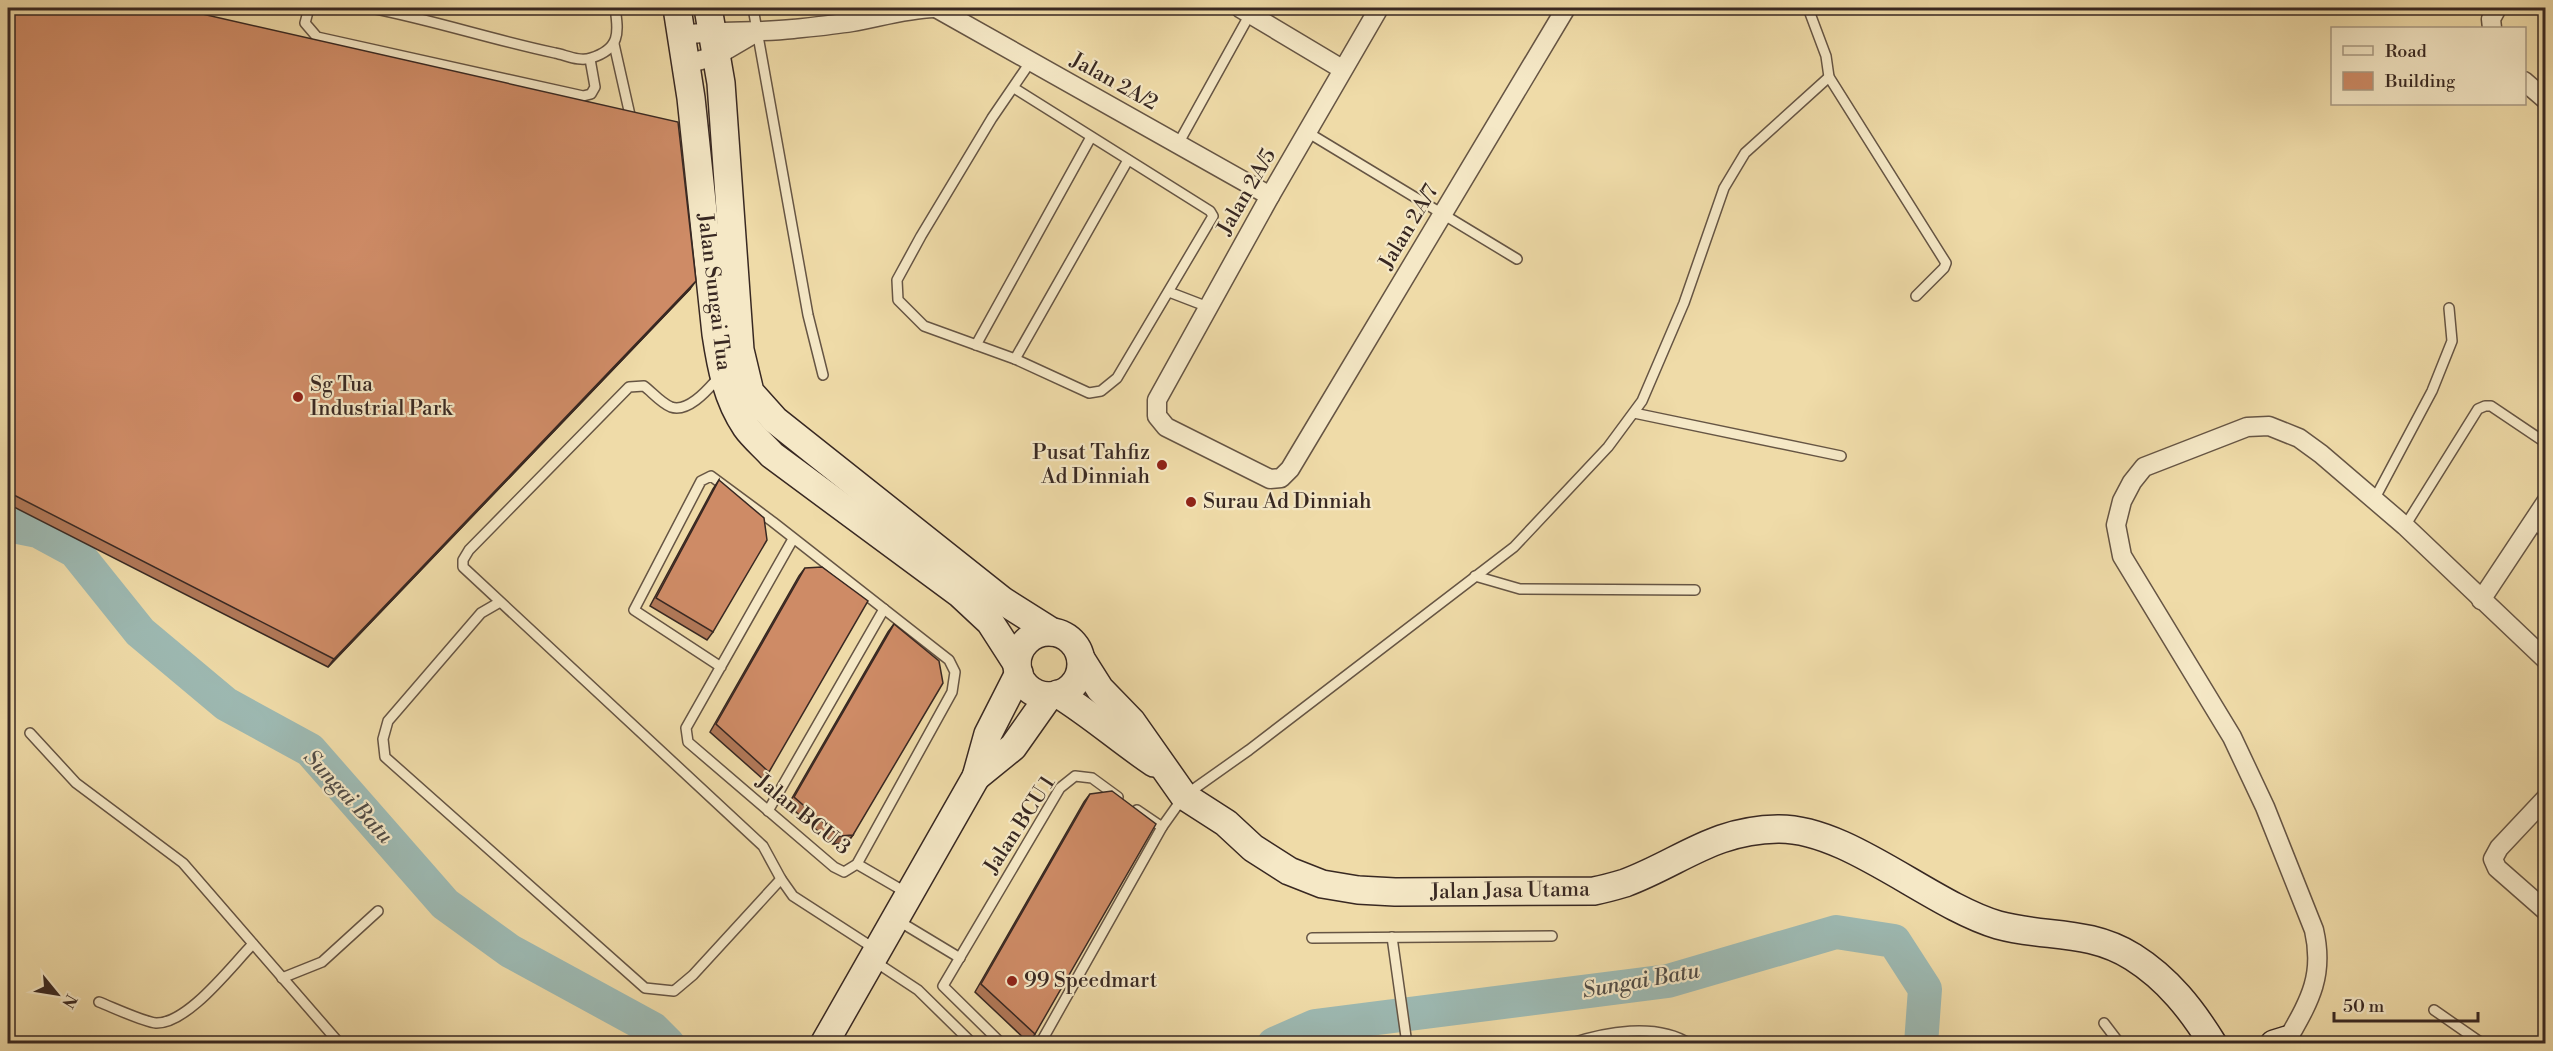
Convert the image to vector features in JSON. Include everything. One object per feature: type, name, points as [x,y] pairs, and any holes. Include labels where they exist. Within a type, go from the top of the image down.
[{"type":"main road","name":"Jalan Sungai Tua","points":[[678,8],[722,373],[729,395],[747,428],[772,455],[960,594],[990,622],[1018,668]]},
{"type":"main road","name":"Jalan Sungai Tua","points":[[712,32],[721,83],[735,311],[740,350],[750,392],[775,420],[1003,601],[1052,632]]},
{"type":"main road","points":[[824,1044],[976,777],[988,734],[1018,668],[1019,653],[1032,637],[1052,632],[1071,640],[1081,659],[1078,677],[1073,685],[1054,695],[1013,747],[976,777]]},
{"type":"main road","name":"Jalan Jasa Utama","points":[[1081,659],[1100,689],[1132,722],[1184,796],[1226,823],[1254,848],[1289,872],[1322,884],[1368,891],[1594,891],[1625,883],[1701,845],[1729,835],[1778,829],[1804,832],[1847,848],[1963,910],[1997,925],[2097,940],[2132,957],[2173,988],[2208,1036]]},
{"type":"main road","points":[[1018,668],[1030,689],[1054,695]]},
{"type":"main road","name":"Jalan Jasa Utama","points":[[1054,695],[1085,711],[1121,741],[1165,770]]},
{"type":"main road","points":[[2208,1036],[2229,1044]]},
{"type":"street","name":"Jalan 2A/2","points":[[682,35],[757,32],[935,8],[1270,196]]},
{"type":"street","name":"Jalan 2A/5","points":[[1157,400],[1378,8]]},
{"type":"street","name":"Jalan 2A/7","points":[[1157,400],[1157,416],[1166,427],[1270,479],[1281,478],[1290,469],[1566,8]]},
{"type":"street","points":[[1245,11],[1342,69]]},
{"type":"street","name":"Jalan 2A/2","points":[[712,32],[757,32]]},
{"type":"street","name":"Jalan 2A/2","points":[[686,64],[712,32]]},
{"type":"street","points":[[2526,83],[2546,100]]},
{"type":"street","points":[[2282,1042],[2308,1001],[2318,973],[2319,951],[2314,930],[2265,807],[2232,737],[2122,556],[2116,525],[2122,501],[2132,482],[2145,467],[2247,427],[2269,426],[2299,438],[2405,526],[2546,660]]},
{"type":"street","points":[[2481,600],[2539,528],[2546,502]]},
{"type":"street","points":[[2546,798],[2499,848],[2493,859],[2497,868],[2546,911]]},
{"type":"lane","points":[[309,8],[305,23],[317,38],[583,96],[591,93],[595,87],[590,59]]},
{"type":"lane","points":[[371,8],[523,47],[574,58],[590,59],[614,44],[619,33],[615,8]]},
{"type":"lane","points":[[753,8],[808,315],[824,375]]},
{"type":"lane","points":[[1808,8],[1826,56],[1829,77],[1946,262],[1944,268],[1916,296]]},
{"type":"lane","points":[[1178,144],[1245,11]]},
{"type":"lane","points":[[614,44],[634,134]]},
{"type":"lane","points":[[1014,88],[1210,211],[1213,216],[1117,378],[1101,391],[1089,393],[1015,359],[924,326],[898,300],[897,280],[992,118],[1031,61]]},
{"type":"lane","points":[[1040,1044],[1162,827],[1184,796],[1249,750],[1514,547],[1608,447],[1642,401],[1684,303],[1724,188],[1745,153],[1829,77]]},
{"type":"lane","points":[[1307,132],[1516,259]]},
{"type":"lane","points":[[976,345],[1091,137]]},
{"type":"lane","points":[[1015,359],[1128,160]]},
{"type":"lane","points":[[1169,292],[1208,307]]},
{"type":"lane","points":[[2374,500],[2436,381],[2452,341],[2449,308]]},
{"type":"lane","points":[[722,373],[702,397],[678,408],[668,405],[644,386],[629,387],[477,542],[463,560],[463,567],[763,846],[781,879],[794,896],[918,990],[973,1044]]},
{"type":"lane","points":[[2405,526],[2478,410],[2491,406],[2546,443]]},
{"type":"lane","points":[[1634,413],[1841,456]]},
{"type":"lane","points":[[721,667],[634,610],[701,482],[711,476],[793,539]]},
{"type":"lane","name":"Jalan BCU 3","points":[[793,539],[884,609],[949,660],[954,672],[952,692],[857,864],[844,872],[834,867],[688,742],[686,728],[793,539]]},
{"type":"lane","points":[[1475,576],[1520,589],[1695,590]]},
{"type":"lane","points":[[500,603],[481,613],[388,721],[383,739],[385,757],[645,988],[674,991],[693,975],[781,879]]},
{"type":"lane","points":[[768,811],[884,609]]},
{"type":"lane","points":[[30,733],[76,783],[183,863],[340,1044]]},
{"type":"lane","name":"Jalan BCU 1","points":[[1002,1044],[943,986],[1060,788],[1075,776],[1092,778],[1162,827]]},
{"type":"lane","points":[[857,864],[909,894]]},
{"type":"lane","points":[[282,978],[322,962],[378,911]]},
{"type":"lane","points":[[895,919],[960,958]]},
{"type":"lane","points":[[1312,938],[1552,936]]},
{"type":"lane","points":[[1392,937],[1407,1044]]},
{"type":"lane","points":[[99,1002],[156,1023],[170,1020],[187,1012],[253,944]]},
{"type":"lane","points":[[2434,1010],[2483,1044]]},
{"type":"lane","points":[[2104,1023],[2120,1044]]},
{"type":"lane","points":[[1569,1044],[1596,1035],[1633,1032],[1676,1035],[1690,1044]]},
{"type":"building","name":"Sg Tua Industrial Park","points":[[8,8],[176,8],[678,122],[696,281],[334,659],[8,492]]},
{"type":"building","points":[[719,480],[764,518],[767,540],[713,632],[656,598]]},
{"type":"building","points":[[822,567],[868,601],[769,772],[716,724],[805,568]]},
{"type":"building","points":[[894,624],[939,661],[943,683],[853,835],[839,836],[794,797]]},
{"type":"building","points":[[1112,791],[1156,824],[1035,1034],[981,984],[1090,794]]},
{"type":"waterway","name":"Sungai Batu","points":[[8,525],[38,531],[75,551],[140,632],[226,704],[310,750],[445,904],[510,951],[653,1029],[668,1044]]},
{"type":"waterway","name":"Sungai Batu","points":[[1274,1044],[1315,1026],[1668,981],[1836,932],[1894,941],[1925,989],[1921,1044]]},
{"type":"place","name":"Sg Tua Industrial Park","points":[[298,397]]},
{"type":"place","name":"Pusat Tahfiz Ad Dinniah","points":[[1162,465]]},
{"type":"place","name":"Surau Ad Dinniah","points":[[1191,502]]},
{"type":"place","name":"99 Speedmart","points":[[1012,981]]}]
